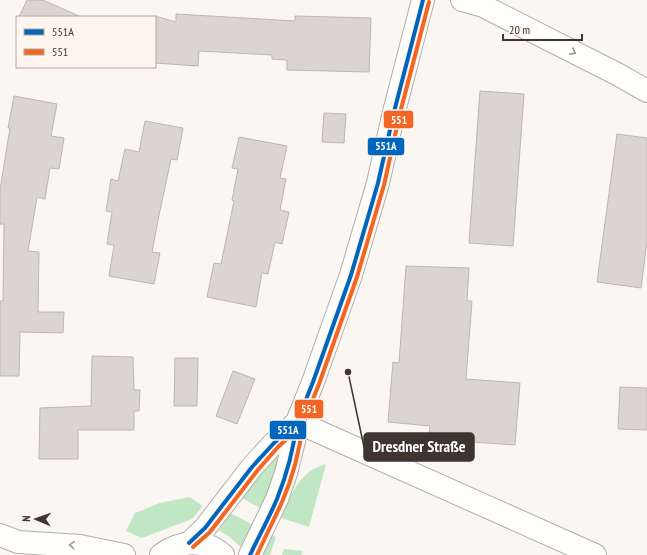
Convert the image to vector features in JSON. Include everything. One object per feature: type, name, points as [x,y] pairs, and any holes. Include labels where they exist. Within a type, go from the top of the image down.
[{"type":"street","points":[[250,555],[277,499],[286,473],[295,437],[297,422],[313,382],[351,275],[378,183],[422,0]]},
{"type":"street","points":[[462,0],[483,6],[619,75],[647,91]]},
{"type":"street","points":[[189,543],[205,528],[252,467],[274,443],[297,422]]},
{"type":"street","points":[[297,422],[595,555]]},
{"type":"street","points":[[9,538],[36,555]]},
{"type":"street","points":[[9,538],[80,546],[124,555]]},
{"type":"street","points":[[160,555],[174,546],[189,543],[204,544],[218,550],[223,555]]},
{"type":"green space","points":[[286,456],[264,510],[242,498],[268,459]]},
{"type":"green space","points":[[326,464],[309,527],[281,518],[299,482],[311,471]]},
{"type":"green space","points":[[189,497],[203,506],[192,519],[142,538],[126,531],[135,513],[160,503]]},
{"type":"green space","points":[[230,513],[254,525],[241,547],[227,535],[219,531]]},
{"type":"green space","points":[[271,535],[276,537],[270,555],[262,555]]},
{"type":"green space","points":[[284,549],[303,551],[301,555],[282,555]]},
{"type":"building","points":[[27,0],[43,0],[79,16],[19,16]]},
{"type":"building","points":[[176,14],[295,21],[295,16],[371,18],[369,72],[287,70],[287,60],[272,59],[272,55],[199,51],[198,66],[156,63],[156,16],[176,22]]},
{"type":"building","points":[[480,91],[524,94],[513,246],[469,243]]},
{"type":"building","points":[[14,96],[57,104],[51,136],[64,138],[59,169],[50,168],[45,199],[37,197],[28,251],[39,252],[38,312],[64,312],[63,333],[20,332],[19,376],[0,376],[0,301],[3,301],[4,224],[0,224],[0,190],[10,128],[8,128]]},
{"type":"building","points":[[324,113],[346,114],[344,143],[322,142]]},
{"type":"building","points":[[145,121],[183,128],[177,160],[171,159],[152,252],[160,253],[154,284],[109,276],[114,245],[107,244],[112,212],[106,211],[111,179],[118,181],[125,149],[139,152]]},
{"type":"building","points":[[617,134],[647,138],[647,242],[641,288],[597,282]]},
{"type":"building","points":[[239,137],[287,146],[280,178],[286,179],[280,210],[289,212],[282,244],[275,242],[268,274],[262,273],[256,307],[207,297],[214,263],[221,264],[234,201],[232,200],[238,169],[232,168]]},
{"type":"building","points":[[406,266],[469,268],[467,301],[472,301],[466,379],[520,383],[515,445],[473,442],[473,437],[429,433],[430,426],[388,422],[393,362],[399,363]]},
{"type":"building","points":[[92,356],[133,357],[134,390],[140,390],[139,411],[134,411],[134,430],[78,430],[78,459],[39,459],[40,408],[91,406]]},
{"type":"building","points":[[175,358],[198,358],[197,406],[174,406]]},
{"type":"building","points":[[233,371],[255,379],[237,424],[216,416]]},
{"type":"building","points":[[620,387],[647,388],[647,430],[618,429]]},
{"type":"transit line","name":"551A","points":[[189,543],[205,528],[252,467],[274,443],[297,422],[313,382],[351,275],[378,183],[394,112],[423,0]]},
{"type":"transit line","name":"551","points":[[193,547],[210,532],[257,471],[278,447],[303,424],[319,384],[357,277],[384,185],[400,113],[429,2]]},
{"type":"transit line","name":"551A","points":[[250,555],[281,490],[292,451],[297,421]]},
{"type":"transit line","name":"551","points":[[257,555],[290,483],[298,453],[303,422]]},
{"type":"place","name":"Dresdner Straße","points":[[348,372]]}]
